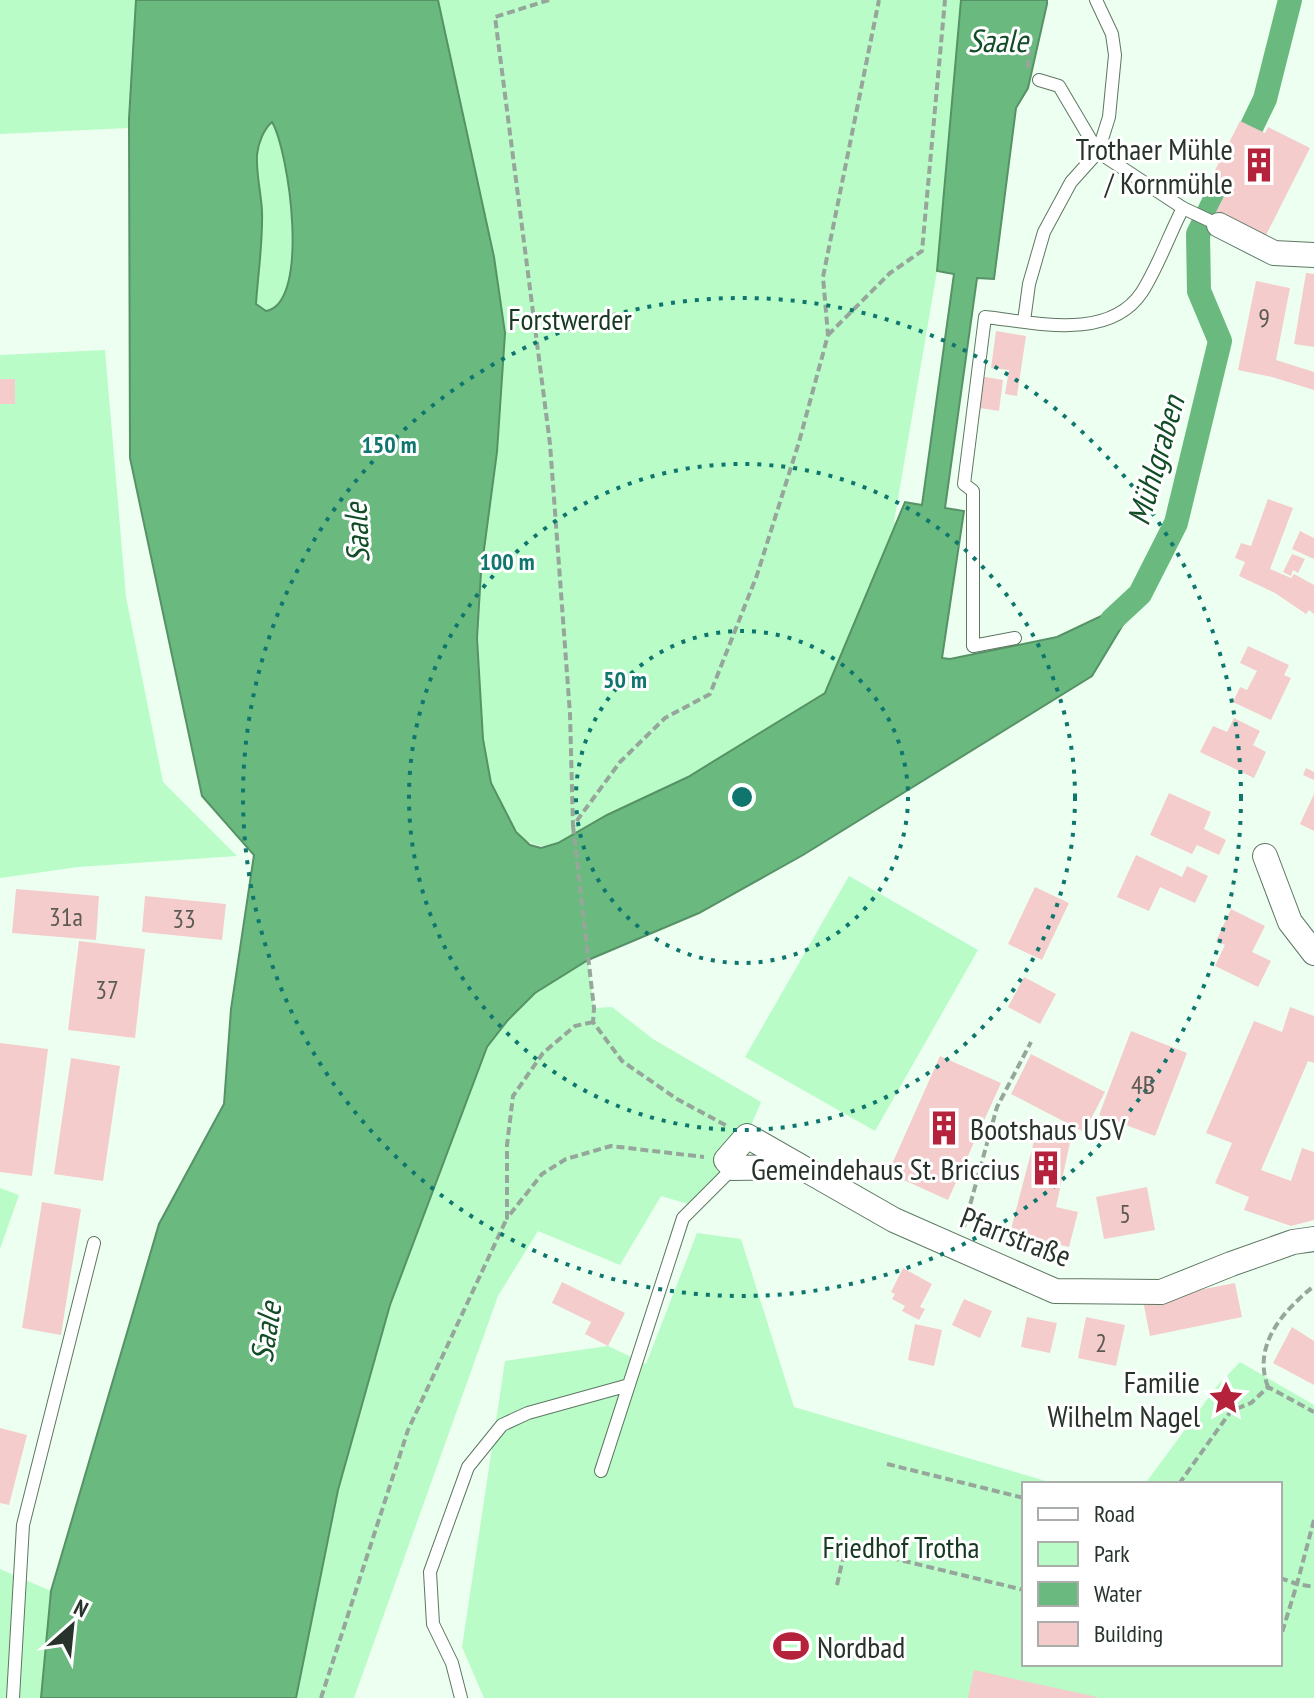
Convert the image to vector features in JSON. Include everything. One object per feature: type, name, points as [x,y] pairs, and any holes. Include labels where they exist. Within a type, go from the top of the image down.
[{"type":"street","points":[[1219,225],[1274,253],[1314,255]]},
{"type":"street","points":[[1265,856],[1290,922],[1314,953]]},
{"type":"street","points":[[729,1164],[747,1136]]},
{"type":"street","name":"Pfarrstraße","points":[[747,1136],[894,1220],[1055,1291],[1161,1292],[1243,1259],[1293,1242],[1314,1239]]},
{"type":"street","points":[[729,1164],[799,1167]]},
{"type":"lane","points":[[1024,321],[1029,284],[1044,232],[1071,182],[1098,152],[1109,117],[1115,55],[1112,34],[1096,0]]},
{"type":"lane","points":[[1039,80],[1059,86],[1098,152],[1183,208],[1219,225]]},
{"type":"lane","points":[[1015,638],[968,646],[973,491],[957,483],[985,317],[1080,325],[1101,321],[1121,311],[1141,294],[1183,208]]},
{"type":"lane","points":[[601,1471],[683,1218],[729,1164]]},
{"type":"lane","points":[[13,1698],[23,1525],[94,1243]]},
{"type":"lane","points":[[461,1698],[452,1663],[433,1624],[430,1572],[468,1467],[502,1425],[528,1413],[629,1385]]},
{"type":"path","points":[[549,0],[495,17],[550,444],[570,714],[573,826],[594,1008],[593,1022],[622,1061],[677,1099],[747,1136]]},
{"type":"path","points":[[573,826],[620,762],[665,718],[710,694],[757,575],[799,442],[828,335],[823,277],[879,0]]},
{"type":"path","points":[[828,335],[890,273],[922,251],[945,0]]},
{"type":"path","points":[[507,1218],[507,1145],[513,1096],[543,1053],[575,1026],[593,1022]]},
{"type":"path","points":[[958,1249],[997,1107],[1031,1042]]},
{"type":"path","points":[[321,1698],[408,1430],[507,1218],[542,1174],[566,1159],[611,1146],[729,1164]]},
{"type":"path","points":[[1314,1286],[1294,1302],[1274,1328],[1262,1354],[1263,1376],[1268,1387],[1314,1412]]},
{"type":"path","points":[[1180,1482],[1231,1411],[1251,1403],[1268,1387]]},
{"type":"path","points":[[887,1464],[1022,1498]]},
{"type":"path","points":[[1282,1633],[1314,1520]]},
{"type":"path","points":[[837,1585],[845,1549],[1022,1590]]},
{"type":"path","points":[[1282,1579],[1314,1587]]},
{"type":"green space","points":[[0,0],[137,0],[129,128],[0,134]]},
{"type":"green space","name":"Forstwerder","points":[[264,0],[965,0],[937,271],[894,522],[912,528],[825,693],[746,753],[558,843],[535,845],[516,832],[245,396]]},
{"type":"green space","points":[[105,350],[126,597],[163,782],[237,856],[78,867],[0,878],[0,355]]},
{"type":"green space","points":[[849,876],[978,950],[875,1131],[745,1057]]},
{"type":"green space","points":[[588,960],[594,1008],[612,1007],[653,1039],[761,1102],[733,1168],[695,1206],[661,1196],[620,1265],[538,1231],[498,1296],[354,1698],[296,1698],[338,1490],[390,1305],[465,1102],[487,1047],[508,1020],[535,993]]},
{"type":"green space","points":[[0,1188],[19,1195],[0,1249]]},
{"type":"green space","name":"Friedhof Trotha","points":[[697,1233],[741,1239],[794,1407],[1049,1482],[1022,1482],[1022,1666],[1282,1666],[1282,1482],[1146,1482],[1217,1386],[1240,1362],[1314,1405],[1314,1698],[484,1698],[462,1647],[505,1361],[608,1346],[646,1364]]},
{"type":"green space","points":[[0,1569],[51,1591],[41,1698],[0,1698]]},
{"type":"water","name":"Saale","points":[[136,0],[438,0],[494,257],[505,333],[497,452],[481,572],[477,638],[483,739],[491,783],[516,832],[530,845],[541,848],[558,843],[607,815],[688,777],[825,693],[905,502],[922,505],[954,274],[937,271],[961,0],[1047,0],[1028,88],[1016,108],[994,279],[977,278],[945,508],[964,511],[942,658],[950,659],[1057,637],[1139,598],[1092,676],[803,855],[699,913],[588,960],[535,993],[487,1047],[390,1305],[338,1490],[296,1698],[41,1698],[51,1591],[159,1224],[224,1104],[231,1009],[254,855],[202,796],[130,458],[129,119]],"holes":[[[272,122],[289,192],[292,255],[288,282],[280,302],[266,311],[256,304],[262,223],[257,155],[266,128]]]},
{"type":"building","name":"Trothaer Mühle / Kornmühle","points":[[1240,121],[1265,133],[1268,127],[1310,148],[1263,241],[1214,216],[1227,190],[1209,182]]},
{"type":"building","points":[[1306,273],[1314,274],[1314,347],[1294,344]]},
{"type":"building","points":[[1256,281],[1290,288],[1276,360],[1314,372],[1314,390],[1238,370]]},
{"type":"building","points":[[996,331],[1026,336],[1017,396],[1005,394],[1009,370],[991,368]]},
{"type":"building","points":[[980,376],[1003,380],[999,411],[980,408],[982,396],[977,395]]},
{"type":"building","points":[[0,379],[15,379],[15,404],[0,404]]},
{"type":"building","points":[[1268,499],[1293,508],[1270,569],[1291,578],[1294,574],[1314,585],[1314,614],[1309,610],[1306,614],[1275,593],[1239,576],[1245,562],[1235,558],[1241,543],[1251,546]]},
{"type":"building","points":[[1300,531],[1314,538],[1314,559],[1292,549]]},
{"type":"building","points":[[1292,554],[1305,559],[1298,573],[1293,570],[1291,576],[1283,572]]},
{"type":"building","points":[[1248,646],[1289,665],[1284,675],[1291,678],[1271,720],[1233,702],[1240,687],[1247,690],[1257,671],[1240,663]]},
{"type":"building","points":[[1234,718],[1260,731],[1253,745],[1266,752],[1254,778],[1200,752],[1213,726],[1227,732]]},
{"type":"building","points":[[1306,768],[1314,772],[1314,780],[1303,775]]},
{"type":"building","points":[[1169,793],[1211,812],[1204,829],[1226,840],[1219,855],[1197,845],[1192,854],[1150,835]]},
{"type":"building","points":[[1314,794],[1314,831],[1300,824]]},
{"type":"building","points":[[1136,855],[1182,877],[1187,866],[1208,876],[1195,903],[1160,887],[1149,911],[1117,897]]},
{"type":"building","points":[[1035,887],[1069,903],[1042,960],[1008,944]]},
{"type":"building","points":[[16,889],[99,896],[96,940],[12,933]]},
{"type":"building","points":[[145,896],[226,904],[222,940],[142,932]]},
{"type":"building","points":[[1231,909],[1265,926],[1252,952],[1271,961],[1258,987],[1215,966],[1225,945],[1216,941]]},
{"type":"building","points":[[79,941],[145,949],[135,1038],[68,1030]]},
{"type":"building","points":[[1024,977],[1056,994],[1040,1024],[1008,1007]]},
{"type":"building","points":[[1290,1007],[1314,1016],[1314,1063],[1308,1061],[1261,1170],[1291,1181],[1302,1148],[1314,1152],[1314,1220],[1291,1226],[1244,1210],[1249,1197],[1215,1183],[1232,1143],[1206,1133],[1254,1021],[1282,1032]]},
{"type":"building","points":[[1131,1031],[1187,1053],[1155,1136],[1099,1115]]},
{"type":"building","points":[[0,1043],[48,1049],[32,1176],[0,1172]]},
{"type":"building","points":[[1031,1054],[1105,1092],[1084,1132],[1011,1094]]},
{"type":"building","name":"Bootshaus USV","points":[[940,1056],[1001,1083],[948,1200],[888,1173]]},
{"type":"building","points":[[71,1058],[120,1066],[103,1181],[54,1174]]},
{"type":"building","name":"Gemeindehaus St. Briccius","points":[[1039,1122],[1071,1138],[1056,1207],[1078,1212],[1069,1247],[1010,1233]]},
{"type":"building","points":[[1147,1187],[1155,1230],[1104,1239],[1096,1197]]},
{"type":"building","points":[[42,1202],[81,1209],[61,1335],[22,1328]]},
{"type":"building","points":[[903,1268],[932,1284],[920,1307],[925,1309],[919,1320],[902,1311],[905,1306],[892,1299],[895,1294],[891,1292]]},
{"type":"building","points":[[562,1282],[625,1313],[608,1346],[585,1334],[591,1322],[552,1303]]},
{"type":"building","points":[[1235,1283],[1242,1317],[1150,1336],[1143,1301]]},
{"type":"building","points":[[964,1299],[992,1311],[980,1338],[952,1325]]},
{"type":"building","points":[[1027,1317],[1057,1323],[1050,1353],[1021,1347]]},
{"type":"building","points":[[1086,1317],[1125,1325],[1116,1366],[1078,1358]]},
{"type":"building","points":[[915,1324],[942,1330],[934,1366],[908,1360]]},
{"type":"building","points":[[1292,1327],[1314,1341],[1314,1385],[1273,1363]]},
{"type":"building","points":[[0,1428],[27,1435],[9,1505],[0,1503]]},
{"type":"building","points":[[974,1670],[1097,1697],[1097,1698],[968,1698]]},
{"type":"waterway","name":"Mühlgraben","points":[[1252,126],[1265,99],[1290,0]]},
{"type":"waterway","name":"Mühlgraben","points":[[1112,620],[1140,594],[1176,523],[1220,341],[1199,291],[1198,234],[1221,187]]},
{"type":"place","name":"Trothaer Mühle / Kornmühle","points":[[1259,165]]},
{"type":"place","name":"Bootshaus USV","points":[[944,1128]]},
{"type":"place","name":"Gemeindehaus St. Briccius","points":[[1046,1168]]},
{"type":"place","name":"Familie Wilhelm Nagel","points":[[1226,1398]]},
{"type":"place","name":"Nordbad","points":[[791,1646]]}]
